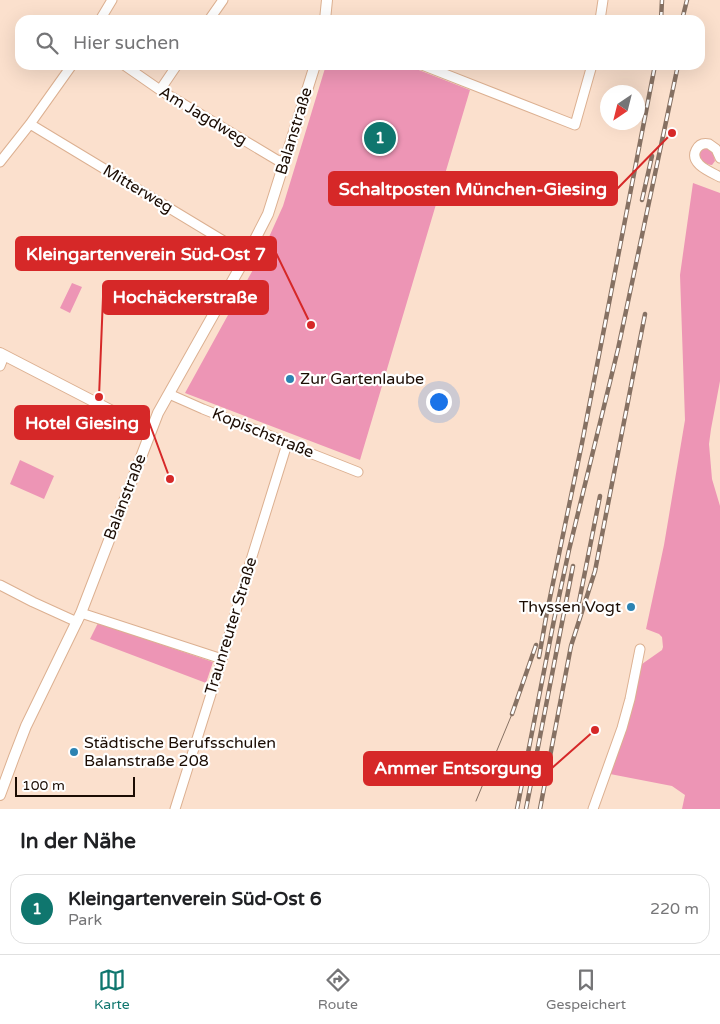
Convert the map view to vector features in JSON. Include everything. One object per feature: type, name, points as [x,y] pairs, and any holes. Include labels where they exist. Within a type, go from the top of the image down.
[{"type":"street","points":[[103,15],[112,0]]},
{"type":"street","points":[[212,15],[223,0]]},
{"type":"street","points":[[326,15],[328,0]]},
{"type":"street","points":[[600,1],[600,15]]},
{"type":"street","points":[[0,162],[68,70]]},
{"type":"street","name":"Am Jagdweg","points":[[131,70],[160,90],[284,163]]},
{"type":"street","points":[[160,90],[174,70]]},
{"type":"street","name":"Balanstraße","points":[[0,795],[26,726],[79,617],[158,413],[248,255],[268,214],[312,70]]},
{"type":"street","points":[[435,70],[575,125],[591,70]]},
{"type":"street","name":"Mitterweg","points":[[30,124],[248,255]]},
{"type":"street","points":[[720,158],[716,149],[705,143],[700,145],[695,152],[696,160],[700,166],[720,177]]},
{"type":"street","points":[[1,358],[151,431]]},
{"type":"street","name":"Kopischstraße","points":[[169,394],[358,472]]},
{"type":"street","name":"Traunreuter Straße","points":[[175,809],[287,444]]},
{"type":"street","points":[[0,585],[33,602],[222,659]]},
{"type":"street","points":[[593,809],[630,699],[640,650]]},
{"type":"shaded area","points":[[324,70],[419,70],[470,90],[360,460],[185,393],[260,257],[283,206]]},
{"type":"shaded area","points":[[704,148],[711,150],[713,154],[715,161],[712,165],[707,164],[700,157],[700,152]]},
{"type":"shaded area","points":[[693,183],[720,193],[720,381],[709,444],[712,479],[720,506],[720,809],[682,809],[685,795],[672,786],[610,774],[629,720],[642,664],[662,650],[663,647],[662,637],[646,629],[664,545],[685,420],[680,275]]},
{"type":"shaded area","points":[[72,283],[82,287],[70,313],[60,308]]},
{"type":"shaded area","points":[[20,460],[54,476],[44,499],[10,484]]},
{"type":"shaded area","points":[[98,623],[213,662],[206,683],[90,639]]},
{"type":"tram line","points":[[476,801],[512,714]]},
{"type":"railway","points":[[661,15],[662,0]]},
{"type":"railway","points":[[683,15],[687,0]]},
{"type":"railway","points":[[539,657],[654,70]]},
{"type":"railway","points":[[517,809],[569,550],[618,349],[677,70]]},
{"type":"railway","points":[[642,200],[652,156]]},
{"type":"railway","points":[[540,809],[571,646],[595,571],[645,314]]},
{"type":"railway","points":[[579,602],[600,496]]},
{"type":"railway","points":[[526,809],[573,566]]},
{"type":"railway","points":[[512,714],[536,645]]},
{"type":"place","name":"Schaltposten München-Giesing","points":[[672,133]]},
{"type":"place","name":"Kleingartenverein Süd-Ost 6","points":[[380,138]]},
{"type":"place","name":"Kleingartenverein Süd-Ost 7","points":[[311,325]]},
{"type":"place","name":"Zur Gartenlaube","points":[[290,379]]},
{"type":"place","name":"Hochäckerstraße","points":[[99,397]]},
{"type":"place","name":"Hotel Giesing","points":[[170,479]]},
{"type":"place","name":"Thyssen Vogt","points":[[631,607]]},
{"type":"place","name":"Ammer Entsorgung","points":[[595,730]]},
{"type":"place","name":"Städtische Berufsschulen Balanstraße 208","points":[[74,752]]}]
